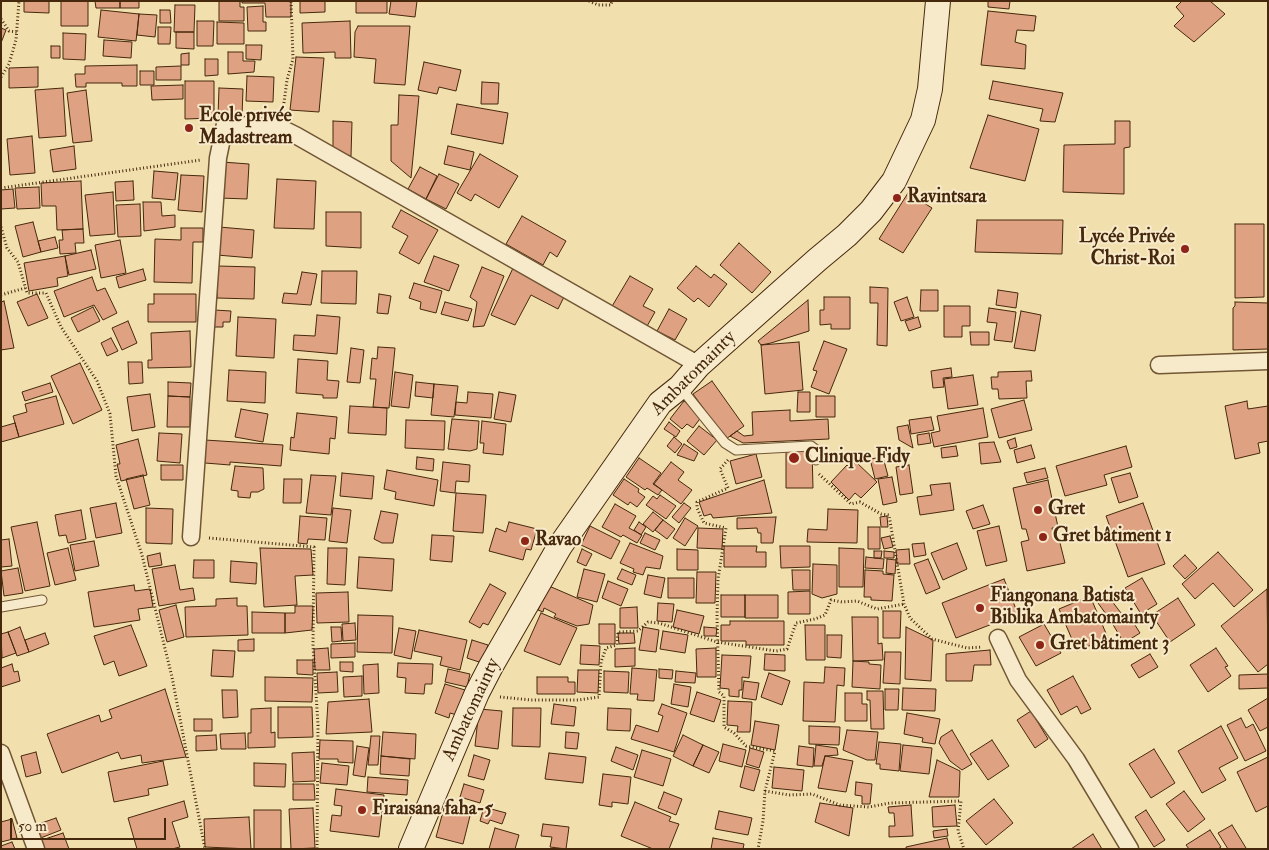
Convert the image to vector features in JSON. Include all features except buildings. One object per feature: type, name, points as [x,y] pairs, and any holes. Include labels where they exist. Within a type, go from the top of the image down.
[{"type":"main road","name":"Ambatomainty","points":[[411,849],[478,693],[560,546],[660,403],[680,387],[699,365],[847,235],[871,211],[894,181],[923,120],[930,89],[938,1]]},
{"type":"street","points":[[191,537],[218,158],[225,124],[281,128],[699,365]]},
{"type":"street","points":[[1159,365],[1268,361]]},
{"type":"street","points":[[998,638],[1018,680],[1076,759],[1130,849]]},
{"type":"street","points":[[1,753],[36,849]]},
{"type":"lane","points":[[680,387],[725,443],[736,450],[811,446],[815,449],[816,460]]},
{"type":"lane","points":[[1,607],[42,600]]},
{"type":"path","points":[[1,76],[9,64],[16,40],[18,1]]},
{"type":"path","points":[[281,128],[287,80],[293,59],[292,1]]},
{"type":"path","points":[[589,1],[598,5],[611,5],[612,1]]},
{"type":"path","points":[[1,19],[9,31],[17,32]]},
{"type":"path","points":[[1,188],[218,158]]},
{"type":"path","points":[[1,227],[8,248],[18,262],[27,294],[46,294],[61,327],[98,381],[110,414],[116,476],[142,555],[177,697],[205,849]]},
{"type":"path","points":[[1,295],[25,288]]},
{"type":"path","points":[[736,450],[720,469],[728,488],[697,502],[696,508],[704,523],[726,528],[718,579],[717,642],[719,692],[724,696],[724,727],[734,733],[746,746],[775,751],[765,791],[758,849]]},
{"type":"path","points":[[816,460],[819,474],[850,504],[860,502],[881,514],[889,515],[904,604],[910,618],[932,639],[967,648]]},
{"type":"path","points":[[191,537],[314,547],[313,646],[318,726],[317,849]]},
{"type":"path","points":[[478,693],[508,699],[531,700],[578,700],[599,697],[601,662],[606,648],[617,645],[618,632],[638,630],[648,622],[659,623],[717,642],[776,651],[787,649],[796,623],[825,615],[831,600],[842,602],[857,600],[878,609],[904,604]]},
{"type":"path","points":[[765,791],[789,796],[812,794],[840,805],[869,807],[890,803],[961,801],[958,831],[964,849]]},
{"type":"place","name":"Ecole privée Madastream","points":[[189,128]]},
{"type":"place","name":"Ravintsara","points":[[897,198]]},
{"type":"place","name":"Lycée Privée Christ-Roi","points":[[1185,249]]},
{"type":"place","name":"Clinique Fidy","points":[[794,458]]},
{"type":"place","name":"Gret","points":[[1038,510]]},
{"type":"place","name":"Gret bâtiment 1","points":[[1043,537]]},
{"type":"place","name":"Ravao","points":[[525,541]]},
{"type":"place","name":"Fiangonana Batista Biblika Ambatomainty","points":[[980,608]]},
{"type":"place","name":"Gret bâtiment 3","points":[[1040,645]]},
{"type":"place","name":"Firaisana faha-5","points":[[362,810]]}]
